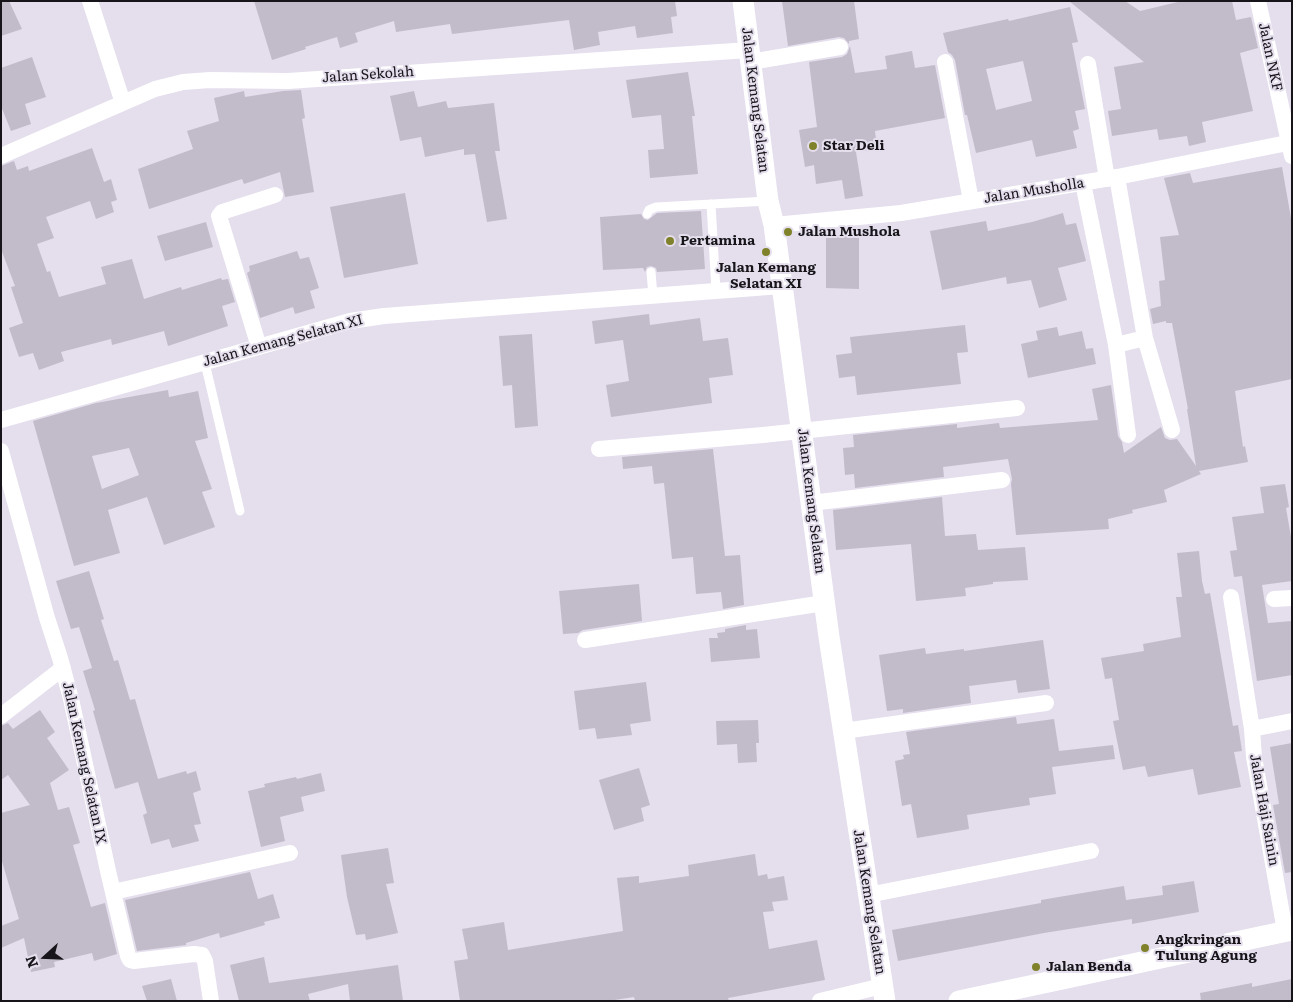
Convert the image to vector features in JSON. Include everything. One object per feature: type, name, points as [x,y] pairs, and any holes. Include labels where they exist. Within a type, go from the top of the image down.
[{"type":"street","points":[[90,1],[122,103]]},
{"type":"street","name":"Jalan Kemang Selatan","points":[[743,1],[768,201],[774,225],[824,603],[884,994]]},
{"type":"street","name":"Jalan NKF","points":[[1258,1],[1291,147]]},
{"type":"street","name":"Jalan Sekolah","points":[[1,156],[155,89],[183,82],[210,80],[288,81],[749,56],[840,47]]},
{"type":"street","points":[[945,62],[971,201]]},
{"type":"street","points":[[1088,64],[1145,338],[1172,430]]},
{"type":"street","name":"Jalan Musholla","points":[[774,225],[901,213],[1291,147]]},
{"type":"street","points":[[1083,183],[1116,345],[1128,435]]},
{"type":"street","points":[[259,347],[220,216],[222,212],[275,195]]},
{"type":"street","name":"Jalan Kemang Selatan XI","points":[[1,420],[350,321],[384,316],[782,286]]},
{"type":"street","points":[[1116,345],[1145,338]]},
{"type":"street","points":[[599,449],[802,431],[1017,408]]},
{"type":"street","name":"Jalan Kemang Selatan IX","points":[[1,451],[47,618],[63,668],[130,960],[194,954],[202,955],[205,961],[211,1001]]},
{"type":"street","points":[[811,502],[1002,480]]},
{"type":"street","name":"Jalan Haji Sainin","points":[[1231,597],[1252,729],[1254,757],[1288,931]]},
{"type":"street","points":[[1274,599],[1292,598]]},
{"type":"street","points":[[585,640],[824,603]]},
{"type":"street","points":[[1,716],[63,668]]},
{"type":"street","points":[[843,731],[1046,704]]},
{"type":"street","points":[[1252,729],[1292,721]]},
{"type":"street","points":[[868,895],[1092,851]]},
{"type":"street","points":[[113,892],[290,853]]},
{"type":"street","points":[[959,1001],[1288,931]]},
{"type":"street","points":[[820,1001],[884,994]]},
{"type":"lane","points":[[647,214],[649,210],[656,206],[768,201]]},
{"type":"lane","points":[[711,204],[716,291]]},
{"type":"lane","points":[[651,272],[653,296]]},
{"type":"lane","points":[[205,363],[240,511]]},
{"type":"building","points":[[1,1],[9,1],[22,29],[1,36]]},
{"type":"building","points":[[254,1],[675,1],[677,16],[671,17],[673,33],[637,38],[635,26],[598,32],[600,45],[574,50],[569,20],[452,34],[450,24],[396,32],[394,21],[355,33],[358,42],[340,48],[337,37],[272,60]]},
{"type":"building","points":[[782,1],[854,1],[859,39],[849,41],[849,44],[844,38],[839,37],[788,46]]},
{"type":"building","points":[[1069,1],[1125,1],[1140,11],[1182,1],[1232,1],[1236,20],[1251,17],[1258,48],[1240,53],[1253,111],[1202,122],[1206,142],[1189,146],[1187,136],[1159,140],[1157,129],[1112,136],[1108,111],[1121,109],[1114,67],[1144,62]]},
{"type":"building","points":[[1070,7],[1078,42],[1072,43],[1085,109],[1075,111],[1079,129],[1073,131],[1077,148],[1036,157],[1032,140],[976,153],[967,115],[965,115],[955,60],[948,52],[943,33],[1008,19],[1009,21]],"holes":[[[1023,61],[1032,101],[996,110],[986,69]]]},
{"type":"building","points":[[850,46],[855,73],[887,69],[885,56],[912,51],[915,68],[935,65],[945,118],[875,131],[877,149],[856,152],[863,196],[845,199],[842,180],[816,184],[814,165],[805,167],[799,130],[817,127],[809,62],[842,57],[847,54]]},
{"type":"building","points":[[32,57],[46,97],[25,104],[31,124],[11,131],[1,106],[1,68]]},
{"type":"building","points":[[688,72],[695,116],[692,116],[698,174],[650,178],[648,150],[664,149],[661,115],[632,118],[626,80]]},
{"type":"building","points":[[301,90],[305,118],[302,119],[314,192],[285,197],[280,172],[244,184],[242,179],[149,209],[138,169],[193,149],[187,131],[219,121],[214,98],[244,91],[245,97]]},
{"type":"building","points":[[414,91],[418,107],[446,101],[448,108],[494,103],[500,151],[495,151],[507,219],[487,222],[475,154],[464,155],[464,149],[425,157],[421,137],[400,141],[390,96]]},
{"type":"building","points":[[92,148],[104,182],[111,179],[117,200],[111,202],[114,212],[96,219],[90,201],[46,217],[54,238],[37,244],[47,272],[50,271],[59,297],[106,284],[101,267],[132,259],[144,299],[181,287],[182,290],[221,278],[222,280],[228,279],[235,302],[222,306],[228,326],[168,346],[164,331],[112,345],[111,339],[61,352],[64,361],[39,370],[33,353],[19,357],[9,328],[23,323],[11,287],[15,286],[1,249],[1,166],[14,161],[17,170],[28,166],[29,171]]},
{"type":"building","points":[[1282,167],[1292,224],[1292,379],[1235,391],[1243,447],[1245,446],[1248,462],[1199,471],[1201,474],[1164,490],[1167,502],[1132,510],[1133,513],[1108,519],[1109,529],[1016,535],[1012,479],[1008,459],[943,467],[944,477],[855,488],[854,474],[845,475],[843,448],[854,447],[853,435],[957,424],[957,428],[999,423],[1000,428],[1098,420],[1092,389],[1111,385],[1118,436],[1122,442],[1124,453],[1161,427],[1165,438],[1170,440],[1177,439],[1196,466],[1188,409],[1172,323],[1166,323],[1166,321],[1153,324],[1150,309],[1161,306],[1159,281],[1165,280],[1160,237],[1179,235],[1164,178],[1190,173],[1193,183]]},
{"type":"building","points":[[405,193],[418,264],[344,278],[330,207]]},
{"type":"building","name":"Pertamina","points":[[701,211],[705,269],[657,272],[656,268],[651,266],[647,267],[645,272],[643,268],[603,270],[600,217],[641,214],[644,219],[648,220],[657,213]]},
{"type":"building","points":[[1063,213],[1066,225],[1076,223],[1086,261],[1058,268],[1067,300],[1039,308],[1031,280],[1007,284],[1006,277],[942,290],[930,231],[986,221],[988,231],[1032,222]]},
{"type":"building","points":[[206,222],[213,247],[165,261],[157,236]]},
{"type":"building","points":[[826,236],[859,236],[859,289],[826,288]]},
{"type":"building","points":[[297,251],[300,259],[309,257],[319,288],[310,291],[315,308],[295,314],[293,307],[260,318],[247,273],[250,271],[249,266]]},
{"type":"building","points":[[649,314],[650,325],[700,318],[703,341],[728,338],[733,375],[709,378],[712,403],[611,417],[606,385],[629,381],[623,340],[595,344],[592,321]]},
{"type":"building","points":[[965,325],[968,352],[957,353],[961,384],[857,395],[855,376],[839,378],[836,355],[852,353],[850,337]]},
{"type":"building","points":[[1057,327],[1059,336],[1082,331],[1086,349],[1093,348],[1096,364],[1028,378],[1021,344],[1038,340],[1036,331]]},
{"type":"building","points":[[532,334],[538,426],[515,428],[512,385],[503,386],[499,336]]},
{"type":"building","points":[[168,390],[169,397],[198,391],[208,438],[195,441],[212,489],[202,492],[215,527],[164,545],[147,497],[108,510],[120,553],[74,566],[33,421],[96,403]],"holes":[[[129,448],[139,475],[102,489],[92,456]]]},
{"type":"building","points":[[713,449],[725,556],[740,555],[744,605],[723,609],[721,592],[696,594],[693,557],[672,559],[664,483],[654,484],[652,466],[623,469],[622,457]]},
{"type":"building","points":[[1285,484],[1289,507],[1286,508],[1292,543],[1292,581],[1262,585],[1268,623],[1292,621],[1292,675],[1257,681],[1242,576],[1234,577],[1230,551],[1237,550],[1232,517],[1264,513],[1260,487]]},
{"type":"building","points":[[942,497],[945,536],[976,534],[978,550],[1025,547],[1028,580],[993,582],[993,584],[965,588],[966,596],[916,601],[911,544],[836,550],[833,510]]},
{"type":"building","points":[[1199,551],[1205,594],[1210,593],[1233,726],[1238,725],[1242,751],[1234,752],[1241,787],[1198,795],[1193,769],[1148,777],[1145,766],[1123,770],[1113,721],[1119,720],[1112,678],[1105,679],[1101,658],[1144,651],[1143,644],[1181,637],[1176,597],[1182,597],[1177,553]]},
{"type":"building","points":[[89,571],[104,619],[101,620],[114,661],[118,660],[130,700],[135,699],[158,779],[186,771],[187,774],[196,771],[201,790],[193,793],[201,824],[194,825],[199,841],[172,848],[169,839],[151,844],[143,815],[147,813],[138,782],[115,789],[83,671],[92,668],[79,627],[71,629],[56,581]]},
{"type":"building","points":[[639,584],[642,621],[563,634],[559,591]]},
{"type":"building","points":[[746,625],[746,630],[757,629],[760,658],[711,662],[709,638],[718,638],[717,633],[725,632],[725,629]]},
{"type":"building","points":[[1043,640],[1050,689],[1018,693],[1016,680],[969,686],[971,703],[903,713],[903,709],[887,711],[879,655],[925,648],[926,654],[964,649],[964,651]]},
{"type":"building","points":[[646,682],[651,721],[630,724],[632,735],[597,739],[595,728],[579,730],[574,691]]},
{"type":"building","points":[[40,710],[55,732],[47,738],[69,770],[50,783],[58,810],[69,807],[80,843],[73,845],[91,907],[105,903],[117,954],[94,961],[92,953],[54,962],[55,967],[31,972],[24,938],[1,948],[1,926],[19,919],[1,858],[1,813],[30,805],[8,775],[1,780],[1,726],[8,723],[13,729]]},
{"type":"building","points":[[1016,717],[1017,724],[1054,719],[1059,751],[1113,745],[1115,759],[1052,767],[1056,794],[1029,798],[1030,805],[967,815],[969,829],[917,838],[911,804],[902,806],[895,761],[904,759],[903,755],[910,754],[906,732]]},
{"type":"building","points":[[758,720],[759,743],[756,743],[757,762],[738,763],[737,744],[717,745],[716,721]]},
{"type":"building","points":[[1292,743],[1292,872],[1285,873],[1273,805],[1279,804],[1270,747]]},
{"type":"building","points":[[639,768],[650,805],[641,808],[644,821],[614,830],[599,780]]},
{"type":"building","points":[[321,773],[325,791],[301,797],[304,811],[280,817],[285,841],[261,847],[248,791],[265,787],[264,784]]},
{"type":"building","points":[[388,848],[394,883],[386,884],[398,933],[366,940],[365,934],[356,935],[347,897],[341,855]]},
{"type":"building","points":[[755,854],[758,876],[767,874],[768,879],[784,876],[788,900],[772,902],[774,911],[763,912],[769,949],[817,940],[825,980],[728,998],[729,1001],[635,1001],[634,997],[608,1001],[460,1001],[454,961],[468,959],[462,929],[504,922],[508,950],[623,931],[617,878],[639,876],[639,883],[689,876],[688,865]]},
{"type":"building","points":[[250,872],[258,899],[273,894],[280,918],[264,922],[265,925],[220,938],[219,933],[186,943],[186,945],[137,951],[125,900]]},
{"type":"building","points":[[1194,881],[1199,912],[1132,924],[1132,919],[1044,933],[898,961],[892,930],[1041,903],[1041,900],[1124,886],[1126,900],[1163,895],[1162,886]]},
{"type":"building","points":[[264,957],[269,983],[398,965],[403,1001],[350,1001],[348,984],[308,994],[310,1001],[239,1001],[230,965]]},
{"type":"building","points":[[171,979],[177,1001],[147,1001],[142,986]]},
{"type":"building","points":[[1292,979],[1292,1001],[1201,1001],[1200,993],[1252,983],[1252,987]]},
{"type":"place","name":"Star Deli","points":[[813,146]]},
{"type":"place","name":"Jalan Mushola","points":[[788,232]]},
{"type":"place","name":"Pertamina","points":[[670,241]]},
{"type":"place","name":"Jalan Kemang Selatan XI","points":[[766,252]]},
{"type":"place","name":"Angkringan Tulung Agung","points":[[1145,948]]},
{"type":"place","name":"Jalan Benda","points":[[1036,967]]}]
